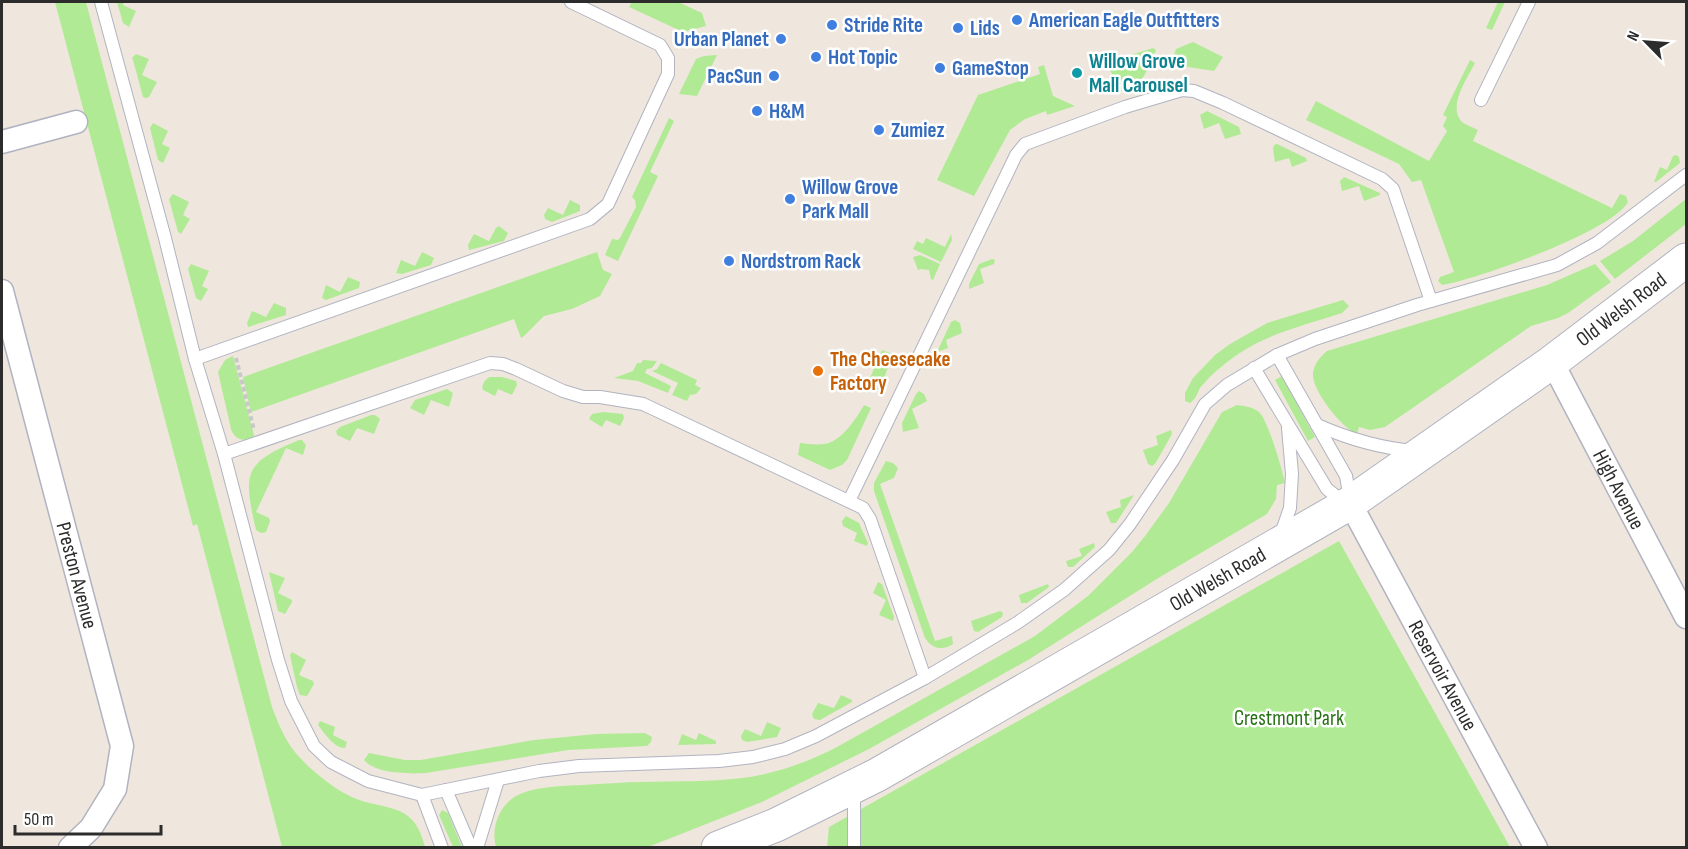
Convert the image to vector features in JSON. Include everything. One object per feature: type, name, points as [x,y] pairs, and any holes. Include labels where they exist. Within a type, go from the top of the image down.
[{"type":"street","points":[[2,142],[76,122]]},
{"type":"street","name":"Old Welsh Road","points":[[718,848],[776,825],[877,775],[1350,503],[1552,362],[1686,260]]},
{"type":"street","name":"Preston Avenue","points":[[2,291],[122,746],[115,789],[91,828],[70,848]]},
{"type":"street","name":"High Avenue","points":[[1552,362],[1686,617]]},
{"type":"street","name":"Reservoir Avenue","points":[[1350,503],[1536,848]]},
{"type":"lane","points":[[101,2],[195,358],[224,454],[278,660],[291,701],[314,746],[331,762],[368,781],[422,795],[539,771],[579,766],[719,761],[753,757],[785,749],[816,736],[925,678],[1017,622],[1064,590],[1089,569],[1109,550],[1148,500],[1205,404],[1227,385],[1276,355],[1335,332],[1431,301],[1557,265],[1597,243],[1686,175]]},
{"type":"lane","points":[[195,358],[590,219],[601,211],[608,204],[655,106],[668,74],[668,58],[660,45],[571,2]]},
{"type":"lane","points":[[1481,100],[1529,2]]},
{"type":"lane","points":[[849,501],[1016,155],[1025,144],[1125,107],[1182,90],[1194,91],[1382,179],[1392,189],[1431,301]]},
{"type":"lane","points":[[1276,355],[1346,476],[1350,503]]},
{"type":"lane","points":[[224,454],[490,363],[503,364],[563,391],[583,397],[600,397],[643,404],[863,508],[870,519],[925,678]]},
{"type":"lane","points":[[1254,369],[1327,489],[1350,503]]},
{"type":"lane","points":[[1277,546],[1290,508],[1292,474],[1288,423]]},
{"type":"lane","points":[[1317,425],[1362,443],[1424,452]]},
{"type":"lane","points":[[477,848],[498,780]]},
{"type":"lane","points":[[854,786],[854,848]]},
{"type":"lane","points":[[446,790],[471,848]]},
{"type":"lane","points":[[422,795],[442,848]]},
{"type":"path","points":[[236,357],[256,436]]},
{"type":"green space","points":[[55,2],[86,2],[272,707],[279,724],[295,752],[318,774],[338,789],[357,799],[404,813],[420,831],[425,847],[282,847],[197,524],[193,526]]},
{"type":"green space","points":[[117,2],[124,2],[123,5],[136,11],[129,27],[123,23]]},
{"type":"green space","points":[[632,2],[678,2],[702,13],[706,26],[683,32],[629,7]]},
{"type":"green space","points":[[1498,2],[1505,2],[1492,30],[1486,28]]},
{"type":"green space","points":[[1193,42],[1223,57],[1214,71],[1175,65],[1176,49]]},
{"type":"green space","points":[[1153,48],[1156,50],[1146,73],[1139,82],[1117,92],[1106,86],[1112,74],[1109,68],[1112,61]]},
{"type":"green space","points":[[136,54],[149,59],[142,75],[157,82],[149,97],[146,98],[143,97],[132,58]]},
{"type":"green space","points":[[717,55],[697,96],[679,94],[696,59]]},
{"type":"green space","points":[[1470,60],[1475,63],[1460,91],[1457,107],[1461,121],[1478,130],[1473,141],[1612,208],[1620,194],[1626,196],[1628,202],[1617,214],[1571,240],[1483,274],[1442,285],[1438,281],[1440,277],[1454,272],[1421,180],[1412,182],[1399,164],[1306,120],[1316,101],[1429,161],[1447,131],[1443,126],[1447,117],[1443,115]]},
{"type":"green space","points":[[1044,65],[1053,96],[1075,106],[1047,115],[1046,111],[1025,119],[1010,130],[974,196],[937,180],[978,95],[1040,74],[1038,67]]},
{"type":"green space","points":[[1207,111],[1239,127],[1241,134],[1225,139],[1219,123],[1204,129],[1200,115]]},
{"type":"green space","points":[[669,118],[674,121],[650,172],[658,176],[618,261],[605,255],[612,239],[620,238],[636,207],[632,197]]},
{"type":"green space","points":[[153,123],[168,131],[162,144],[170,148],[163,163],[158,160],[150,128]]},
{"type":"green space","points":[[1277,144],[1306,158],[1307,161],[1292,167],[1289,158],[1275,162],[1273,149]]},
{"type":"green space","points":[[1676,155],[1680,163],[1654,182],[1660,167],[1667,170],[1673,156]]},
{"type":"green space","points":[[1344,177],[1380,195],[1364,201],[1359,186],[1342,191],[1340,181]]},
{"type":"green space","points":[[173,194],[189,202],[183,215],[190,219],[181,234],[178,232],[169,199]]},
{"type":"green space","points":[[1686,199],[1686,224],[1615,279],[1600,261],[1633,241]]},
{"type":"green space","points":[[570,200],[580,205],[580,211],[552,222],[545,219],[544,215],[548,208],[563,215]]},
{"type":"green space","points":[[499,226],[508,233],[504,241],[469,250],[468,245],[474,234],[489,241]]},
{"type":"green space","points":[[951,234],[952,240],[941,262],[913,249],[917,241],[923,244],[926,238],[945,247]]},
{"type":"green space","points":[[422,252],[434,258],[431,265],[402,274],[396,273],[401,260],[415,266]]},
{"type":"green space","points":[[597,252],[603,270],[612,274],[600,296],[572,309],[544,316],[521,338],[514,319],[251,412],[243,377]]},
{"type":"green space","points":[[920,255],[940,264],[933,280],[929,270],[918,270],[913,257]]},
{"type":"green space","points":[[995,260],[994,264],[980,269],[984,283],[969,289],[969,284],[979,264]]},
{"type":"green space","points":[[191,264],[209,271],[202,286],[208,289],[201,301],[196,298],[188,269]]},
{"type":"green space","points":[[1595,264],[1611,282],[1568,313],[1531,326],[1385,427],[1370,430],[1359,427],[1357,434],[1336,417],[1323,400],[1314,382],[1314,368],[1327,351],[1547,285]]},
{"type":"green space","points":[[348,277],[360,282],[359,288],[326,300],[322,298],[326,285],[340,292]]},
{"type":"green space","points":[[1343,300],[1349,306],[1342,313],[1278,334],[1248,348],[1212,375],[1190,403],[1185,401],[1185,393],[1193,378],[1215,355],[1230,344],[1267,323]]},
{"type":"green space","points":[[274,303],[286,308],[286,315],[248,327],[247,323],[252,311],[266,317]]},
{"type":"green space","points":[[955,320],[960,323],[962,333],[946,340],[948,348],[937,352],[951,322]]},
{"type":"green space","points":[[882,350],[890,353],[893,361],[891,367],[888,367],[880,390],[876,388],[878,382],[870,378]]},
{"type":"green space","points":[[233,356],[255,439],[241,439],[235,436],[231,429],[218,372],[225,360]]},
{"type":"green space","points":[[643,360],[657,361],[645,373],[671,386],[668,393],[638,381],[614,378],[633,371],[637,363]]},
{"type":"green space","points":[[661,363],[697,380],[695,385],[701,388],[696,394],[690,395],[687,401],[672,395],[678,383],[652,371],[657,369]]},
{"type":"green space","points":[[1282,376],[1315,437],[1308,441],[1275,380]]},
{"type":"green space","points":[[490,377],[502,377],[516,381],[517,385],[512,395],[498,389],[495,396],[483,390],[484,382]]},
{"type":"green space","points":[[447,389],[453,393],[449,407],[431,400],[424,415],[410,408],[415,400]]},
{"type":"green space","points":[[919,391],[924,394],[927,401],[912,409],[919,428],[903,432],[902,423]]},
{"type":"green space","points":[[864,405],[871,408],[847,460],[842,465],[830,470],[798,455],[800,443],[830,443],[842,435]]},
{"type":"green space","points":[[1237,405],[1254,409],[1263,417],[1281,467],[1285,483],[1277,485],[1276,499],[1267,514],[1160,577],[1028,660],[869,749],[762,802],[648,847],[496,847],[494,833],[500,812],[510,800],[523,793],[558,786],[730,779],[779,770],[815,758],[837,747],[1035,636],[1088,596],[1132,552],[1169,503],[1222,412]]},
{"type":"green space","points":[[603,412],[623,414],[624,418],[620,426],[606,420],[602,427],[589,419],[592,414]]},
{"type":"green space","points":[[371,415],[380,419],[374,434],[357,428],[350,441],[337,435],[336,431],[340,427]]},
{"type":"green space","points":[[1171,430],[1172,434],[1155,464],[1152,466],[1148,464],[1143,450],[1158,445],[1156,436]]},
{"type":"green space","points":[[299,440],[306,445],[303,455],[286,448],[256,512],[269,518],[270,521],[266,532],[261,533],[256,530],[249,495],[252,472],[257,464],[267,456]]},
{"type":"green space","points":[[886,461],[898,468],[894,478],[880,484],[935,641],[952,636],[953,644],[945,648],[934,647],[925,638],[874,491],[874,483]]},
{"type":"green space","points":[[1134,495],[1116,523],[1111,523],[1106,512],[1121,507],[1120,500]]},
{"type":"green space","points":[[846,516],[859,523],[868,543],[867,546],[854,541],[857,533],[843,526],[842,521]]},
{"type":"green space","name":"Crestmont Park","points":[[1339,541],[1510,847],[827,848],[829,827]]},
{"type":"green space","points":[[1094,543],[1095,547],[1073,567],[1068,567],[1066,561],[1082,556],[1079,549]]},
{"type":"green space","points":[[269,572],[285,578],[278,593],[292,602],[285,614],[278,611]]},
{"type":"green space","points":[[878,582],[882,584],[894,617],[893,621],[879,615],[886,600],[873,593]]},
{"type":"green space","points":[[1048,584],[1049,587],[1027,603],[1021,603],[1019,595]]},
{"type":"green space","points":[[1000,611],[1003,613],[1002,617],[978,632],[974,631],[971,621]]},
{"type":"green space","points":[[292,652],[306,660],[299,675],[313,681],[314,684],[307,696],[300,695],[297,687],[290,655]]},
{"type":"green space","points":[[841,695],[852,702],[820,720],[814,719],[812,714],[818,703],[834,708]]},
{"type":"green space","points":[[320,721],[335,727],[333,735],[347,742],[345,748],[337,746],[330,740],[318,725]]},
{"type":"green space","points":[[767,722],[781,728],[777,737],[747,742],[742,740],[741,736],[745,729],[761,736]]},
{"type":"green space","points":[[645,733],[652,737],[647,746],[568,750],[426,773],[384,771],[369,765],[364,760],[369,753],[405,760],[421,760],[534,740],[596,734]]},
{"type":"green space","points":[[699,733],[716,741],[716,744],[678,745],[682,734],[696,740]]},
{"type":"green space","points":[[442,810],[448,813],[462,847],[453,847],[439,815]]},
{"type":"place","name":"American Eagle Outfitters","points":[[1017,20]]},
{"type":"place","name":"Stride Rite","points":[[832,25]]},
{"type":"place","name":"Lids","points":[[958,28]]},
{"type":"place","name":"Urban Planet","points":[[781,39]]},
{"type":"place","name":"Hot Topic","points":[[816,57]]},
{"type":"place","name":"GameStop","points":[[940,68]]},
{"type":"place","name":"Willow Grove Mall Carousel","points":[[1077,73]]},
{"type":"place","name":"PacSun","points":[[774,76]]},
{"type":"place","name":"H&M","points":[[757,111]]},
{"type":"place","name":"Zumiez","points":[[879,130]]},
{"type":"place","name":"Willow Grove Park Mall","points":[[790,199]]},
{"type":"place","name":"Nordstrom Rack","points":[[729,261]]},
{"type":"place","name":"The Cheesecake Factory","points":[[818,371]]}]
